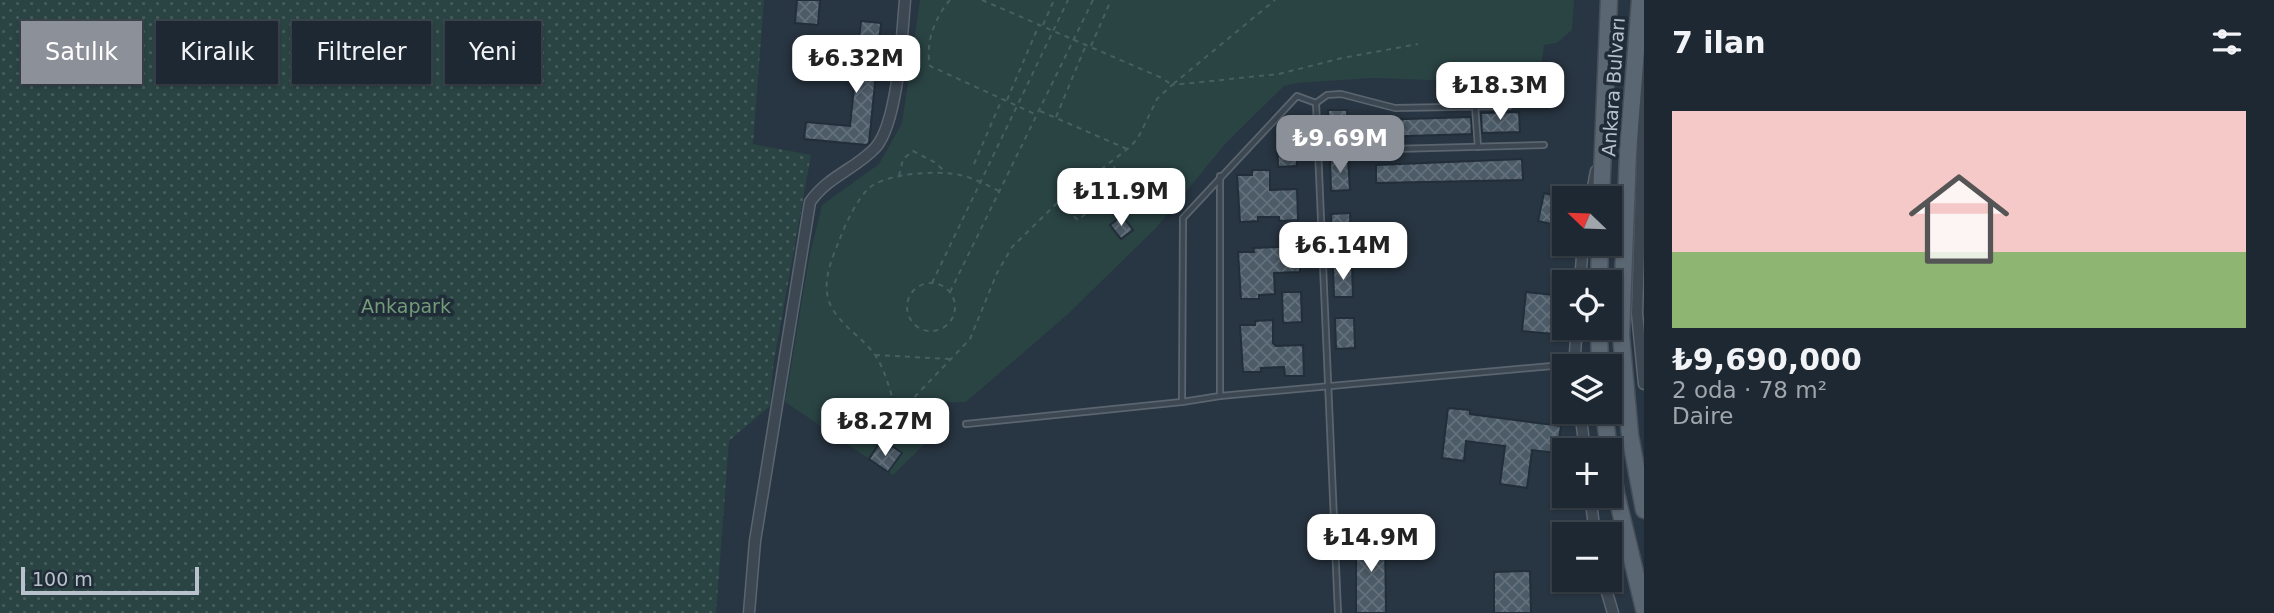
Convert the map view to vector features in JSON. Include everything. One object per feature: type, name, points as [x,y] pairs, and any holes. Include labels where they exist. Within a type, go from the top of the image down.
[{"type":"main road","name":"Ankara Bulvarı","points":[[1601,186],[1609,0]]},
{"type":"main road","name":"Ankara Bulvarı","points":[[1640,5],[1628,152],[1621,335],[1630,435],[1644,510]]},
{"type":"main road","points":[[1619,508],[1644,610]]},
{"type":"street","points":[[749,613],[755,541],[810,202],[820,188],[860,161],[877,145],[889,123],[905,0]]},
{"type":"street","points":[[1640,5],[1644,88]]},
{"type":"street","points":[[1644,97],[1637,313],[1644,384]]},
{"type":"street","points":[[1593,186],[1601,143]]},
{"type":"street","points":[[1607,592],[1613,613]]},
{"type":"lane","points":[[1316,103],[1327,95],[1341,94],[1395,108],[1510,106]]},
{"type":"lane","points":[[1182,402],[1183,218],[1297,96],[1316,103]]},
{"type":"lane","points":[[1316,103],[1338,613]]},
{"type":"lane","points":[[1475,107],[1478,147]]},
{"type":"lane","points":[[1317,151],[1544,145]]},
{"type":"lane","points":[[1220,176],[1220,396]]},
{"type":"lane","points":[[966,424],[1220,396],[1552,367]]},
{"type":"path","points":[[950,0],[935,21],[930,46],[930,66],[1038,115]]},
{"type":"path","points":[[982,0],[1162,78],[1172,85],[1279,74],[1342,58],[1418,44]]},
{"type":"path","points":[[1043,26],[1054,0]]},
{"type":"path","points":[[932,283],[1068,0]]},
{"type":"path","points":[[950,292],[1093,0]]},
{"type":"path","points":[[1091,47],[1111,0]]},
{"type":"path","points":[[999,191],[967,177],[946,173],[883,180],[866,190],[844,228],[827,282],[827,296],[831,306],[875,355],[895,405],[902,409],[970,339],[997,273],[1012,247],[1059,202],[1128,149],[1138,138],[1157,99],[1275,0]]},
{"type":"path","points":[[1007,101],[1039,24]]},
{"type":"path","points":[[1055,118],[1086,45]]},
{"type":"path","points":[[974,164],[1002,99]]},
{"type":"path","points":[[1040,111],[1128,149]]},
{"type":"path","points":[[899,177],[904,159],[913,151],[936,163],[946,173]]},
{"type":"path","points":[[1059,202],[1078,220],[1125,181],[1110,162]]},
{"type":"path","points":[[932,283],[944,286],[950,292],[956,307],[950,323],[935,331],[918,328],[908,315],[908,298],[920,285],[932,283]]},
{"type":"path","points":[[875,355],[951,359]]},
{"type":"green space","name":"Ankapark","points":[[0,0],[764,0],[753,144],[811,155],[773,367],[770,406],[729,441],[716,613],[0,613]]},
{"type":"green space","points":[[920,0],[1574,0],[1572,30],[1557,43],[1544,45],[1541,68],[1512,83],[1373,78],[1284,86],[1226,143],[1156,228],[1067,315],[966,402],[925,403],[927,442],[893,475],[785,402],[809,258],[822,205],[879,164],[902,123]]},
{"type":"building","points":[[797,0],[820,0],[818,25],[795,23]]},
{"type":"building","points":[[861,21],[881,23],[869,143],[867,145],[804,139],[806,122],[850,126]]},
{"type":"building","points":[[1328,110],[1347,110],[1348,140],[1329,141]]},
{"type":"building","points":[[1519,112],[1520,132],[1482,133],[1481,113]]},
{"type":"building","points":[[1471,117],[1472,134],[1375,137],[1374,120]]},
{"type":"building","points":[[1296,135],[1297,166],[1278,167],[1277,136]]},
{"type":"building","points":[[1348,159],[1350,190],[1331,191],[1330,160]]},
{"type":"building","points":[[1522,159],[1523,180],[1376,183],[1376,165]]},
{"type":"building","points":[[1252,170],[1270,170],[1270,190],[1297,189],[1298,220],[1279,221],[1279,217],[1258,217],[1258,221],[1240,222],[1237,175],[1252,175]]},
{"type":"building","points":[[1544,193],[1552,195],[1552,224],[1538,221]]},
{"type":"building","points":[[1350,213],[1351,244],[1332,244],[1331,214]]},
{"type":"building","points":[[1122,216],[1133,230],[1121,239],[1110,225]]},
{"type":"building","points":[[1299,241],[1300,272],[1274,273],[1275,294],[1259,295],[1259,299],[1241,299],[1238,252],[1254,252],[1253,248],[1280,247],[1280,242]]},
{"type":"building","points":[[1352,266],[1353,297],[1334,297],[1333,267]]},
{"type":"building","points":[[1282,292],[1301,292],[1302,322],[1283,323]]},
{"type":"building","points":[[1526,292],[1552,295],[1552,334],[1522,331]]},
{"type":"building","points":[[1335,318],[1354,318],[1355,348],[1336,349]]},
{"type":"building","points":[[1273,320],[1273,343],[1276,346],[1303,345],[1304,376],[1285,376],[1284,367],[1261,368],[1261,372],[1243,372],[1240,325],[1255,325],[1255,321]]},
{"type":"building","points":[[1448,408],[1470,410],[1470,414],[1561,426],[1559,438],[1552,438],[1552,452],[1532,450],[1527,488],[1500,484],[1505,446],[1466,441],[1464,461],[1442,458]]},
{"type":"building","points":[[878,445],[887,452],[892,446],[902,453],[888,472],[869,459]]},
{"type":"building","points":[[1356,535],[1385,535],[1386,613],[1356,613]]},
{"type":"building","points":[[1530,571],[1531,613],[1494,613],[1494,572]]}]
